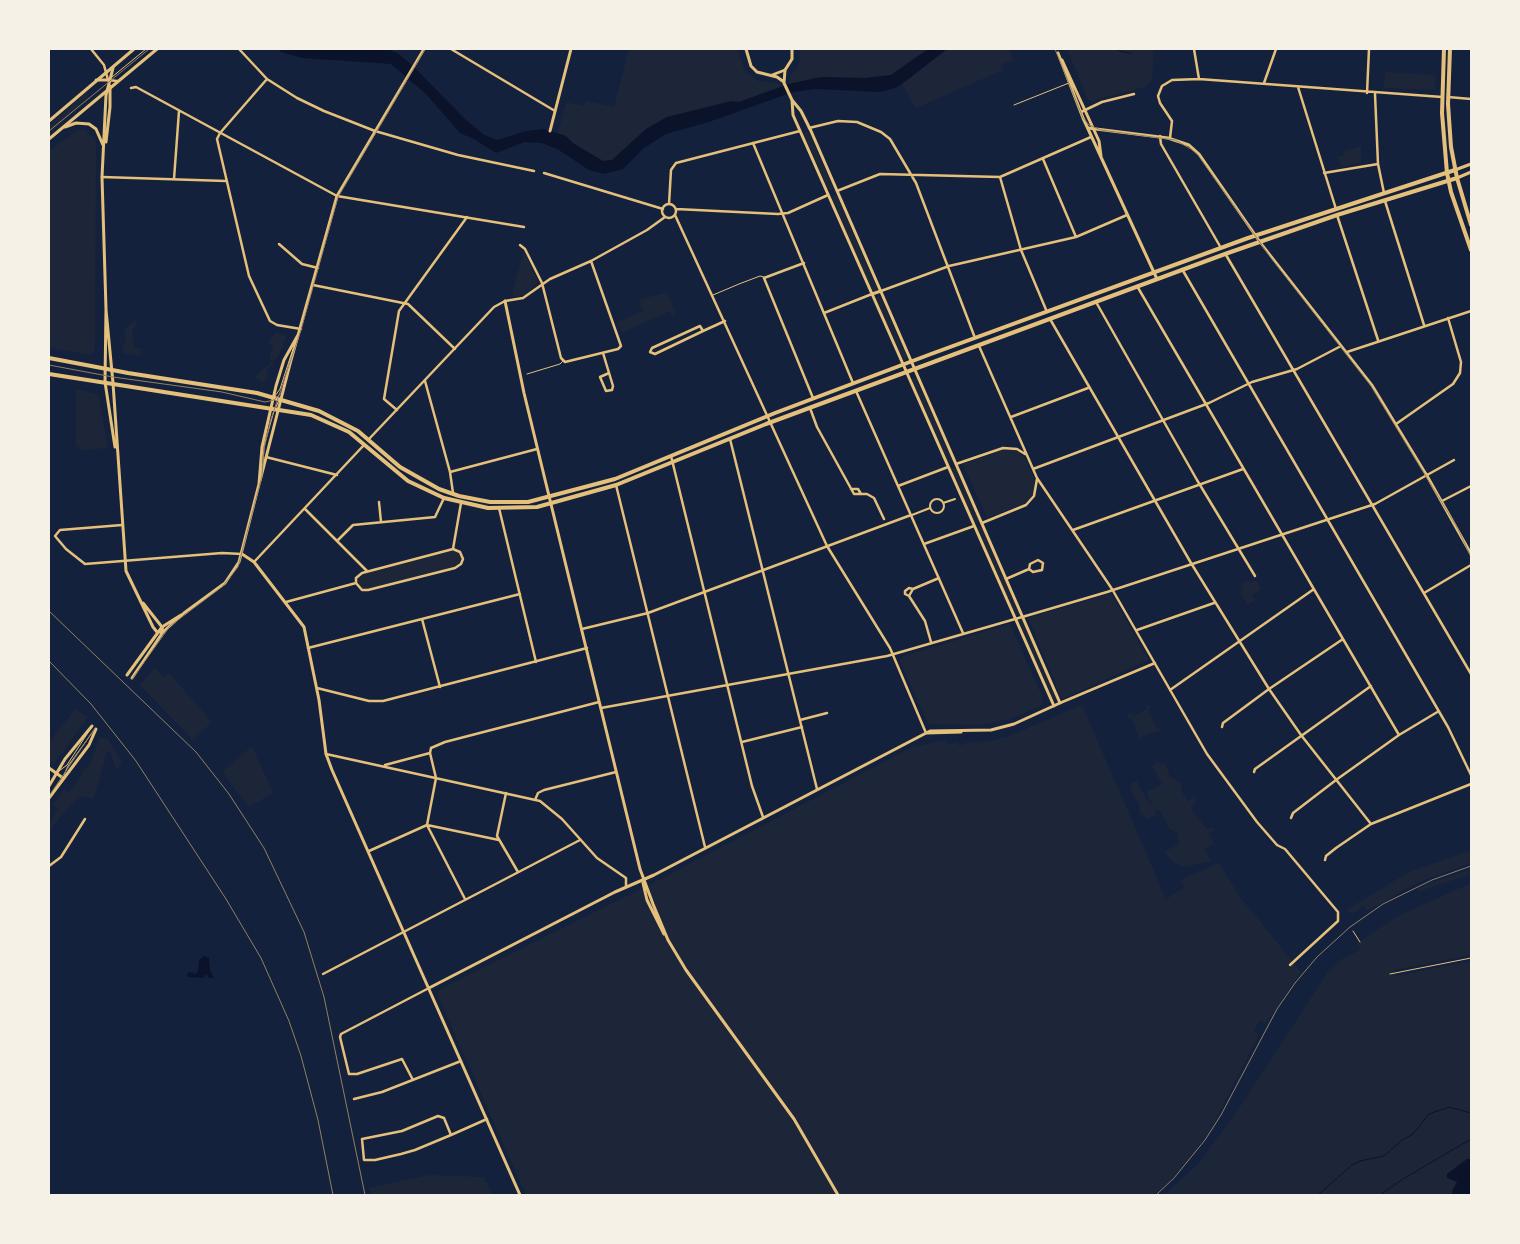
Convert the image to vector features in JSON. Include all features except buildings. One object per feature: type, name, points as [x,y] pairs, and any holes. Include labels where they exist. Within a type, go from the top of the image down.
[{"type":"main road","points":[[1444,49],[1442,97],[1448,181],[1471,250]]},
{"type":"main road","points":[[1450,49],[1449,124],[1455,170],[1471,225]]},
{"type":"main road","points":[[49,374],[275,409],[322,419],[342,428],[366,444],[408,481],[444,498],[461,503],[499,508],[528,508],[616,485],[771,422],[1182,269],[1260,242],[1384,194],[1455,170]]},
{"type":"main road","points":[[49,358],[112,370],[257,392],[329,415],[347,424],[369,439],[410,475],[453,494],[502,502],[528,502],[607,482],[768,416],[912,361],[1256,235],[1457,178]]},
{"type":"street","points":[[91,49],[106,70],[110,88],[109,121],[104,147]]},
{"type":"street","points":[[49,121],[106,70],[134,49]]},
{"type":"street","points":[[49,139],[157,49]]},
{"type":"street","points":[[239,49],[267,79],[308,104],[375,131],[458,155],[534,171]]},
{"type":"street","points":[[260,481],[262,447],[280,400],[337,196],[424,49]]},
{"type":"street","points":[[451,49],[555,111]]},
{"type":"street","points":[[550,131],[572,49]]},
{"type":"street","points":[[746,49],[754,69],[761,74],[784,83]]},
{"type":"street","points":[[792,49],[792,59],[785,70],[784,83],[809,128],[916,369],[1060,703]]},
{"type":"street","points":[[1056,49],[1080,112],[1157,279]]},
{"type":"street","points":[[1194,49],[1200,79]]},
{"type":"street","points":[[1264,83],[1276,49]]},
{"type":"street","points":[[1367,93],[1369,49]]},
{"type":"street","points":[[114,65],[106,91],[102,176],[106,309],[105,382],[117,457]]},
{"type":"street","points":[[770,76],[785,70]]},
{"type":"street","points":[[267,79],[220,133],[217,139],[248,271],[268,317],[273,324],[300,331]]},
{"type":"street","points":[[1170,138],[1173,124],[1158,100],[1160,91],[1168,81],[1200,79],[1375,94],[1442,97]]},
{"type":"street","points":[[96,80],[119,81]]},
{"type":"street","points":[[1070,82],[1085,109],[1096,135],[1102,157]]},
{"type":"street","points":[[131,88],[136,86],[337,196],[524,227]]},
{"type":"street","points":[[1298,87],[1378,340]]},
{"type":"street","points":[[1080,112],[1102,102],[1134,94]]},
{"type":"street","points":[[1375,94],[1378,164],[1384,194]]},
{"type":"street","points":[[1448,97],[1471,99]]},
{"type":"street","points":[[792,100],[793,114],[1054,706]]},
{"type":"street","points":[[174,179],[179,110]]},
{"type":"street","points":[[663,209],[668,204],[670,170],[676,163],[838,121],[866,124],[890,139],[911,176],[949,266],[976,339]]},
{"type":"street","points":[[62,128],[76,123],[89,124],[96,129],[104,147]]},
{"type":"street","points":[[1088,128],[1170,138],[1188,145],[1199,154],[1260,242],[1372,386],[1442,501],[1471,554]]},
{"type":"street","points":[[668,204],[676,209],[783,213],[876,175],[1000,177],[1096,135]]},
{"type":"street","points":[[1160,136],[1161,144],[1221,248]]},
{"type":"street","points":[[753,143],[854,384]]},
{"type":"street","points":[[1043,158],[1076,237]]},
{"type":"street","points":[[1324,173],[1378,164]]},
{"type":"street","points":[[1455,170],[1471,164]]},
{"type":"street","points":[[1457,178],[1471,172]]},
{"type":"street","points":[[544,173],[663,209]]},
{"type":"street","points":[[102,176],[226,181]]},
{"type":"street","points":[[1000,177],[1020,250],[1047,312]]},
{"type":"street","points":[[1384,200],[1424,325]]},
{"type":"street","points":[[663,209],[665,217]]},
{"type":"street","points":[[676,209],[675,215],[827,546],[893,654],[926,733]]},
{"type":"street","points":[[369,439],[494,307],[505,301],[523,298],[542,284],[591,261],[647,230],[665,217],[668,218],[675,215]]},
{"type":"street","points":[[824,313],[949,266],[1076,237],[1127,215]]},
{"type":"street","points":[[397,410],[384,399],[398,311],[466,217]]},
{"type":"street","points":[[279,244],[302,264],[318,268]]},
{"type":"street","points":[[520,245],[525,249],[542,284],[563,361],[603,353],[620,348],[621,345],[591,261]]},
{"type":"street","points":[[1225,254],[1471,674]]},
{"type":"street","points":[[804,263],[764,278],[814,399]]},
{"type":"street","points":[[1182,269],[1439,711],[1471,775]]},
{"type":"street","points":[[313,286],[408,304],[455,349]]},
{"type":"street","points":[[1137,286],[1399,735]]},
{"type":"street","points":[[505,301],[537,449],[552,503],[643,880],[668,940],[706,999],[794,1119],[838,1195]]},
{"type":"street","points":[[1096,302],[1200,485],[1255,576]]},
{"type":"street","points":[[106,309],[125,560],[131,583],[151,625],[157,632],[163,632]]},
{"type":"street","points":[[1347,352],[1378,340],[1471,311]]},
{"type":"street","points":[[1396,424],[1453,384],[1460,373],[1461,362],[1448,318]]},
{"type":"street","points":[[1050,319],[1088,388],[1238,641],[1301,735],[1371,824]]},
{"type":"street","points":[[704,331],[700,326],[652,348],[650,352],[655,354],[704,331],[724,321]]},
{"type":"street","points":[[127,675],[162,627],[225,583],[237,566],[242,554],[262,476],[275,409],[273,398],[284,360],[300,331]]},
{"type":"street","points":[[979,346],[1037,478],[1112,589],[1207,754],[1244,805],[1338,912],[1338,921],[1290,966]]},
{"type":"street","points":[[1033,469],[1206,404],[1248,384],[1293,369],[1341,346]]},
{"type":"street","points":[[603,353],[609,373],[613,388],[606,391],[600,377],[609,373]]},
{"type":"street","points":[[425,380],[450,472],[453,494]]},
{"type":"street","points":[[1010,417],[1088,388]]},
{"type":"street","points":[[856,391],[962,633]]},
{"type":"street","points":[[810,408],[817,426],[856,496],[867,494],[874,498],[884,519]]},
{"type":"street","points":[[730,439],[817,789]]},
{"type":"street","points":[[254,562],[366,444]]},
{"type":"street","points":[[898,486],[1003,448],[1017,448],[1027,457]]},
{"type":"street","points":[[450,472],[537,449]]},
{"type":"street","points":[[671,456],[755,796],[763,817]]},
{"type":"street","points":[[266,457],[337,475]]},
{"type":"street","points":[[601,708],[893,654],[1023,617],[1372,505],[1454,460]]},
{"type":"street","points":[[1073,530],[1243,469]]},
{"type":"street","points":[[923,544],[1022,507],[1031,501],[1036,490],[1037,478]]},
{"type":"street","points":[[616,485],[705,847]]},
{"type":"street","points":[[1442,501],[1471,486]]},
{"type":"street","points":[[851,488],[858,489],[862,495]]},
{"type":"street","points":[[338,541],[353,525],[434,517],[444,498]]},
{"type":"street","points":[[930,508],[930,503],[935,499],[943,503],[955,498]]},
{"type":"street","points":[[379,502],[381,522]]},
{"type":"street","points":[[453,549],[461,503]]},
{"type":"street","points":[[930,508],[935,512],[939,512],[943,509],[943,503]]},
{"type":"street","points":[[499,508],[536,662]]},
{"type":"street","points":[[582,629],[648,614],[930,508]]},
{"type":"street","points":[[304,509],[367,571]]},
{"type":"street","points":[[122,525],[57,531],[55,539],[85,564],[222,553],[242,554],[254,562],[304,628],[316,688],[326,754],[520,1195]]},
{"type":"street","points":[[453,549],[458,550],[463,556],[461,564],[455,568],[366,590],[359,588],[356,583],[359,574],[367,571],[453,549]]},
{"type":"street","points":[[1006,579],[1029,569],[1030,564],[1038,560],[1043,564],[1042,570],[1033,572],[1029,569]]},
{"type":"street","points":[[1424,593],[1471,565]]},
{"type":"street","points":[[932,642],[925,621],[909,596],[904,594],[904,591],[938,578]]},
{"type":"street","points":[[286,602],[356,583]]},
{"type":"street","points":[[909,596],[913,589]]},
{"type":"street","points":[[1170,690],[1314,590]]},
{"type":"street","points":[[308,648],[520,594]]},
{"type":"street","points":[[140,600],[162,627],[163,632]]},
{"type":"street","points":[[1137,630],[1214,603]]},
{"type":"street","points":[[132,678],[163,632],[184,613]]},
{"type":"street","points":[[422,619],[440,687]]},
{"type":"street","points":[[1222,727],[1223,723],[1269,689],[1343,639]]},
{"type":"street","points":[[316,688],[374,702],[440,687],[587,648]]},
{"type":"street","points":[[413,1080],[402,1060],[357,1074],[350,1074],[341,1034],[926,733],[1002,728],[1155,664]]},
{"type":"street","points":[[1254,772],[1255,769],[1301,735],[1371,686]]},
{"type":"street","points":[[466,900],[426,825],[436,778],[430,753],[431,748],[445,742],[599,702]]},
{"type":"street","points":[[1291,818],[1293,813],[1336,780],[1399,735],[1439,711]]},
{"type":"street","points":[[800,720],[827,713]]},
{"type":"street","points":[[49,786],[79,738],[92,726]]},
{"type":"street","points":[[742,742],[802,727]]},
{"type":"street","points":[[49,798],[90,745],[96,729]]},
{"type":"street","points":[[384,765],[430,753]]},
{"type":"street","points":[[326,754],[384,765],[536,800],[554,811],[604,864],[626,878],[626,887]]},
{"type":"street","points":[[49,768],[64,778]]},
{"type":"street","points":[[536,800],[538,793],[544,790],[616,772]]},
{"type":"street","points":[[1325,860],[1326,856],[1336,848],[1371,824],[1471,784]]},
{"type":"street","points":[[506,793],[498,831],[499,840],[518,872]]},
{"type":"street","points":[[49,866],[61,857],[85,819]]},
{"type":"street","points":[[369,851],[426,825],[499,840]]},
{"type":"street","points":[[323,974],[580,840]]},
{"type":"street","points":[[354,1099],[413,1080],[461,1061]]},
{"type":"street","points":[[451,1135],[440,1116],[393,1134],[362,1139],[361,1142],[365,1161],[401,1154],[451,1135],[487,1119]]},
{"type":"lane","points":[[108,80],[146,49]]},
{"type":"lane","points":[[1014,105],[1070,82]]},
{"type":"lane","points":[[713,295],[760,276],[764,278]]},
{"type":"lane","points":[[527,374],[560,364],[563,361]]},
{"type":"lane","points":[[262,476],[264,449],[275,409]]},
{"type":"lane","points":[[1353,931],[1360,942]]},
{"type":"lane","points":[[1390,974],[1471,958]]},
{"type":"shaded area","points":[[278,49],[390,50],[399,54],[416,69],[465,119],[483,134],[497,140],[526,131],[544,129],[566,136],[574,144],[603,161],[612,160],[646,129],[667,117],[732,101],[739,102],[789,84],[821,77],[865,78],[891,75],[928,49],[947,49],[895,88],[881,92],[816,89],[793,92],[709,122],[666,134],[644,148],[623,169],[604,174],[589,170],[559,150],[542,143],[525,142],[496,153],[474,139],[460,133],[426,94],[391,64],[302,58],[281,52]]},
{"type":"shaded area","points":[[629,49],[737,49],[745,71],[758,81],[779,84],[780,87],[739,102],[732,101],[667,117],[645,130],[612,160],[603,161],[558,133],[566,102],[584,106],[586,101],[614,107]]},
{"type":"shaded area","points":[[800,49],[928,49],[891,75],[865,78],[821,77],[789,84],[790,76],[796,70],[800,61]]},
{"type":"shaded area","points":[[947,49],[1009,49],[1013,60],[1001,65],[1003,70],[916,108],[902,84]]},
{"type":"shaded area","points":[[1067,49],[1154,49],[1152,80],[1145,87],[1092,101],[1088,100]]},
{"type":"shaded area","points":[[1385,72],[1436,75],[1435,90],[1384,88]]},
{"type":"shaded area","points":[[87,91],[88,98],[49,134],[49,126]]},
{"type":"shaded area","points":[[84,129],[96,141],[95,350],[91,355],[49,348],[49,151],[78,130]]},
{"type":"shaded area","points":[[805,131],[809,133],[833,187],[832,191],[828,189],[804,135]]},
{"type":"shaded area","points":[[1361,146],[1361,163],[1341,167],[1337,157],[1344,155],[1343,151]]},
{"type":"shaded area","points":[[834,195],[837,196],[877,288],[876,291],[872,290],[832,198]]},
{"type":"shaded area","points":[[524,251],[538,282],[524,295],[515,297],[512,293]]},
{"type":"shaded area","points":[[667,292],[676,316],[673,317],[670,311],[622,333],[617,322],[643,311],[639,300]]},
{"type":"shaded area","points":[[879,295],[907,359],[904,360],[901,356],[876,299]]},
{"type":"shaded area","points":[[135,320],[136,326],[132,330],[133,348],[141,348],[140,356],[123,353],[122,346],[126,342],[124,331]]},
{"type":"shaded area","points":[[276,333],[287,336],[278,357],[273,360],[273,365],[267,369],[268,378],[263,382],[255,379],[256,375],[271,363],[270,353],[273,351],[272,346],[269,344],[270,338]]},
{"type":"shaded area","points":[[916,378],[953,461],[948,463],[911,379]]},
{"type":"shaded area","points":[[76,389],[98,394],[108,448],[82,450],[76,445]]},
{"type":"shaded area","points":[[1005,449],[1018,451],[1025,459],[1034,478],[1034,492],[1029,500],[1021,505],[987,518],[963,464]]},
{"type":"shaded area","points":[[956,467],[979,521],[974,523],[951,469]]},
{"type":"shaded area","points":[[982,526],[1020,614],[1015,615],[977,528]]},
{"type":"shaded area","points":[[456,549],[463,556],[460,566],[368,590],[359,588],[356,578],[359,574]]},
{"type":"shaded area","points":[[1248,580],[1250,583],[1256,580],[1261,589],[1252,595],[1255,600],[1248,605],[1240,592],[1243,590],[1240,585]]},
{"type":"shaded area","points":[[1111,593],[1149,660],[1062,699],[1028,618]]},
{"type":"shaded area","points":[[1022,619],[1056,698],[1053,699],[1018,621]]},
{"type":"shaded area","points":[[1010,624],[1043,698],[1041,706],[1010,719],[981,725],[928,724],[900,661],[903,656]]},
{"type":"shaded area","points":[[155,667],[163,677],[169,673],[212,722],[193,740],[140,685]]},
{"type":"shaded area","points":[[1082,705],[1166,899],[1184,888],[1181,880],[1219,863],[1240,897],[1301,972],[1266,1023],[1260,1020],[1254,1031],[1259,1034],[1210,1131],[1185,1164],[1161,1189],[1153,1195],[526,1195],[437,994],[440,989],[657,881],[912,747],[946,740],[948,745],[957,742],[959,746],[968,742],[990,741],[1007,737]]},
{"type":"shaded area","points":[[1149,705],[1151,708],[1148,709],[1157,729],[1160,728],[1160,731],[1142,736],[1143,739],[1140,740],[1132,718],[1129,719],[1128,714],[1131,713],[1133,716],[1147,709],[1146,706]]},
{"type":"shaded area","points":[[75,709],[88,717],[57,760],[54,763],[50,762],[49,742]]},
{"type":"shaded area","points":[[100,737],[108,739],[122,762],[116,770],[110,752],[107,752],[93,800],[86,796],[79,798],[66,810],[49,832],[49,823],[58,809],[53,805],[64,789],[69,793],[83,773],[81,772],[90,764]]},
{"type":"shaded area","points":[[252,746],[273,793],[249,807],[222,772]]},
{"type":"shaded area","points":[[1157,762],[1166,765],[1170,777],[1181,783],[1182,792],[1188,802],[1193,797],[1195,798],[1196,802],[1191,808],[1194,813],[1207,829],[1213,828],[1214,830],[1209,834],[1214,843],[1204,850],[1212,861],[1185,867],[1173,862],[1164,852],[1179,844],[1178,833],[1170,829],[1159,810],[1155,810],[1156,816],[1148,819],[1140,813],[1140,805],[1132,794],[1130,784],[1137,781],[1142,792],[1145,794],[1145,799],[1152,803],[1147,795],[1148,791],[1162,784],[1152,766]]},
{"type":"shaded area","points":[[1471,850],[1471,863],[1419,882],[1367,911],[1364,906],[1352,914],[1346,910],[1409,872]]},
{"type":"shaded area","points":[[1471,869],[1471,874],[1418,892],[1419,888]]},
{"type":"shaded area","points":[[1471,883],[1471,955],[1394,970],[1396,976],[1471,961],[1471,1195],[1164,1195],[1198,1164],[1240,1107],[1327,973],[1342,959],[1360,950],[1357,943],[1398,916]]},
{"type":"shaded area","points":[[204,956],[209,958],[210,970],[214,978],[209,978],[206,974],[203,978],[188,977],[187,974],[190,972],[196,974],[199,960]]},
{"type":"shaded area","points":[[1467,1159],[1471,1159],[1471,1194],[1452,1195],[1457,1182],[1447,1178],[1447,1174]]},
{"type":"shaded area","points":[[428,1175],[484,1177],[493,1195],[371,1195],[369,1188]]},
{"type":"waterway","points":[[1117,49],[1122,52],[1131,53]]},
{"type":"waterway","points":[[1318,1195],[1352,1165],[1360,1161],[1384,1156],[1402,1140],[1413,1134],[1429,1114],[1449,1107],[1471,1113]]},
{"type":"waterway","points":[[1380,1195],[1403,1179],[1471,1139]]},
{"type":"tram line","points":[[49,131],[149,49]]},
{"type":"tram line","points":[[132,679],[170,626],[223,586],[238,567],[262,476],[264,449],[270,422],[301,330],[338,197],[425,49]]},
{"type":"tram line","points":[[1055,49],[1083,118],[1089,125],[1101,130],[1175,140],[1198,155],[1271,258],[1371,386],[1458,529],[1471,557]]},
{"type":"tram line","points":[[49,365],[113,377],[222,392],[265,402],[274,400],[281,393]]},
{"type":"tram line","points":[[49,796],[95,728]]},
{"type":"railway","points":[[49,611],[196,752],[229,794],[264,848],[304,932],[324,997],[365,1195]]},
{"type":"railway","points":[[49,661],[91,704],[136,761],[226,899],[261,958],[289,1021],[301,1056],[318,1120],[333,1195]]},
{"type":"railway","points":[[1156,1195],[1174,1178],[1205,1140],[1221,1115],[1277,1009],[1295,983],[1317,957],[1350,927],[1383,904],[1432,880],[1471,866]]}]
